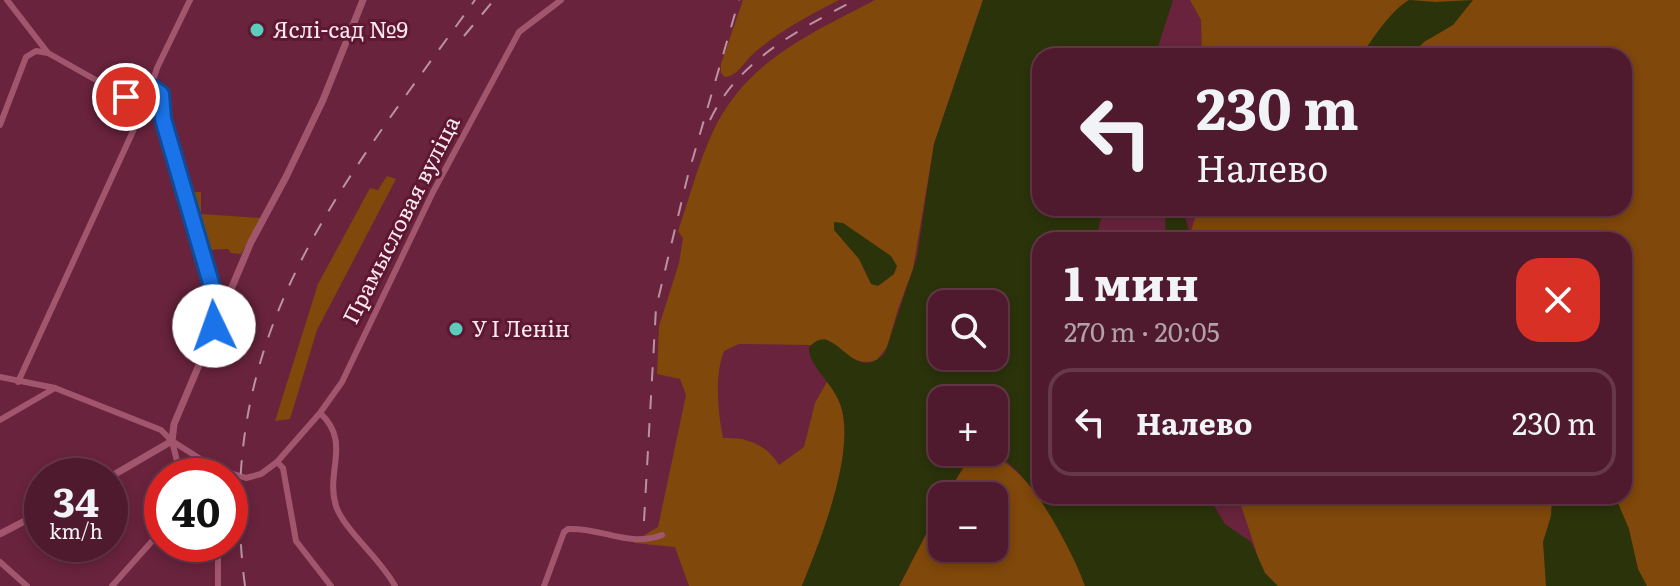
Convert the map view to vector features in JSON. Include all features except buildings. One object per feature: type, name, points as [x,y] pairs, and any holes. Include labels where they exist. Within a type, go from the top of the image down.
[{"type":"street","points":[[7,0],[48,53]]},
{"type":"street","points":[[163,119],[146,106],[141,97],[143,91],[151,87],[190,0]]},
{"type":"street","points":[[176,458],[172,441],[174,424],[251,242],[323,100],[363,0]]},
{"type":"street","name":"Прамысловая вуліца","points":[[277,462],[320,413],[342,382],[433,192],[519,32],[561,0]]},
{"type":"street","points":[[0,125],[26,57],[36,51],[48,53],[126,97],[141,97]]},
{"type":"street","points":[[151,87],[159,91],[163,119],[220,314]]},
{"type":"street","points":[[146,106],[157,105],[161,100]]},
{"type":"street","points":[[18,382],[146,106]]},
{"type":"street","points":[[0,377],[55,388],[161,430],[197,458]]},
{"type":"street","points":[[0,420],[55,388]]},
{"type":"street","points":[[320,413],[332,423],[336,433],[334,482],[337,508],[386,568],[395,586]]},
{"type":"street","points":[[128,467],[172,441]]},
{"type":"street","points":[[248,477],[261,474],[277,462],[283,468],[296,541],[331,586]]},
{"type":"street","points":[[0,534],[24,521]]},
{"type":"street","points":[[544,586],[568,529],[647,541],[662,535]]},
{"type":"street","points":[[112,586],[144,550]]},
{"type":"street","points":[[0,562],[27,586]]},
{"type":"street","points":[[218,562],[218,586]]},
{"type":"shaded area","points":[[743,0],[839,0],[783,31],[737,71],[725,77],[721,73],[721,64]]},
{"type":"shaded area","points":[[875,0],[983,0],[934,144],[913,269],[887,347],[877,360],[868,362],[855,359],[825,339],[811,345],[739,344],[724,351],[718,383],[723,438],[755,443],[779,465],[804,447],[815,403],[828,380],[843,415],[843,457],[833,502],[802,586],[689,586],[675,547],[634,543],[633,537],[643,536],[658,527],[686,395],[680,379],[657,374],[659,326],[679,263],[683,238],[678,231],[713,131],[745,84],[797,42]]},
{"type":"shaded area","points":[[983,0],[1173,0],[1158,48],[1032,48],[1032,216],[1101,216],[1098,232],[1032,232],[1032,489],[1008,463],[1008,386],[928,386],[928,466],[965,466],[955,482],[928,482],[928,530],[899,586],[802,586],[834,497],[844,448],[841,406],[813,361],[809,348],[818,340],[827,340],[863,362],[873,362],[885,353],[917,257],[934,144]]},
{"type":"shaded area","points":[[1190,0],[1680,0],[1680,586],[1264,586],[1241,504],[1632,504],[1632,232],[1191,232],[1196,216],[1632,216],[1632,48],[1202,48],[1201,20]]},
{"type":"shaded area","points":[[1409,0],[1473,0],[1453,25],[1418,48],[1366,48],[1401,5]]},
{"type":"shaded area","points":[[387,176],[396,179],[317,330],[290,419],[275,421],[318,284],[370,188],[378,190]]},
{"type":"shaded area","points":[[193,192],[201,192],[201,214],[261,218],[241,254],[231,253],[228,249],[205,250],[190,198]]},
{"type":"shaded area","points":[[1165,216],[1185,216],[1189,232],[1166,232]]},
{"type":"shaded area","points":[[834,222],[843,223],[891,256],[897,266],[894,274],[878,286],[871,284],[859,259],[834,230]]},
{"type":"shaded area","points":[[1008,465],[1018,473],[1032,488],[1032,504],[1044,504],[1047,508],[1070,549],[1085,586],[899,586],[928,530],[928,562],[1008,562],[1008,482],[955,482],[966,466]]},
{"type":"shaded area","points":[[1042,504],[1213,504],[1225,524],[1251,542],[1265,573],[1278,586],[1085,586],[1070,551]]},
{"type":"shaded area","points":[[1552,504],[1618,504],[1629,529],[1638,569],[1647,586],[1546,586],[1543,542]]},
{"type":"railway","points":[[245,586],[240,497],[248,415],[267,341],[296,270],[333,203],[475,0]]},
{"type":"railway","points":[[464,36],[494,0]]},
{"type":"railway","points":[[644,521],[656,308],[688,175],[739,0]]},
{"type":"railway","points":[[710,120],[737,80],[772,48],[855,0]]},
{"type":"place","name":"Яслі-сад №9","points":[[257,30]]},
{"type":"place","name":"У І Ленін","points":[[456,329]]},
{"type":"route","points":[[126,97],[141,97],[145,89],[151,87],[161,94],[163,119],[220,314],[214,326]]}]
